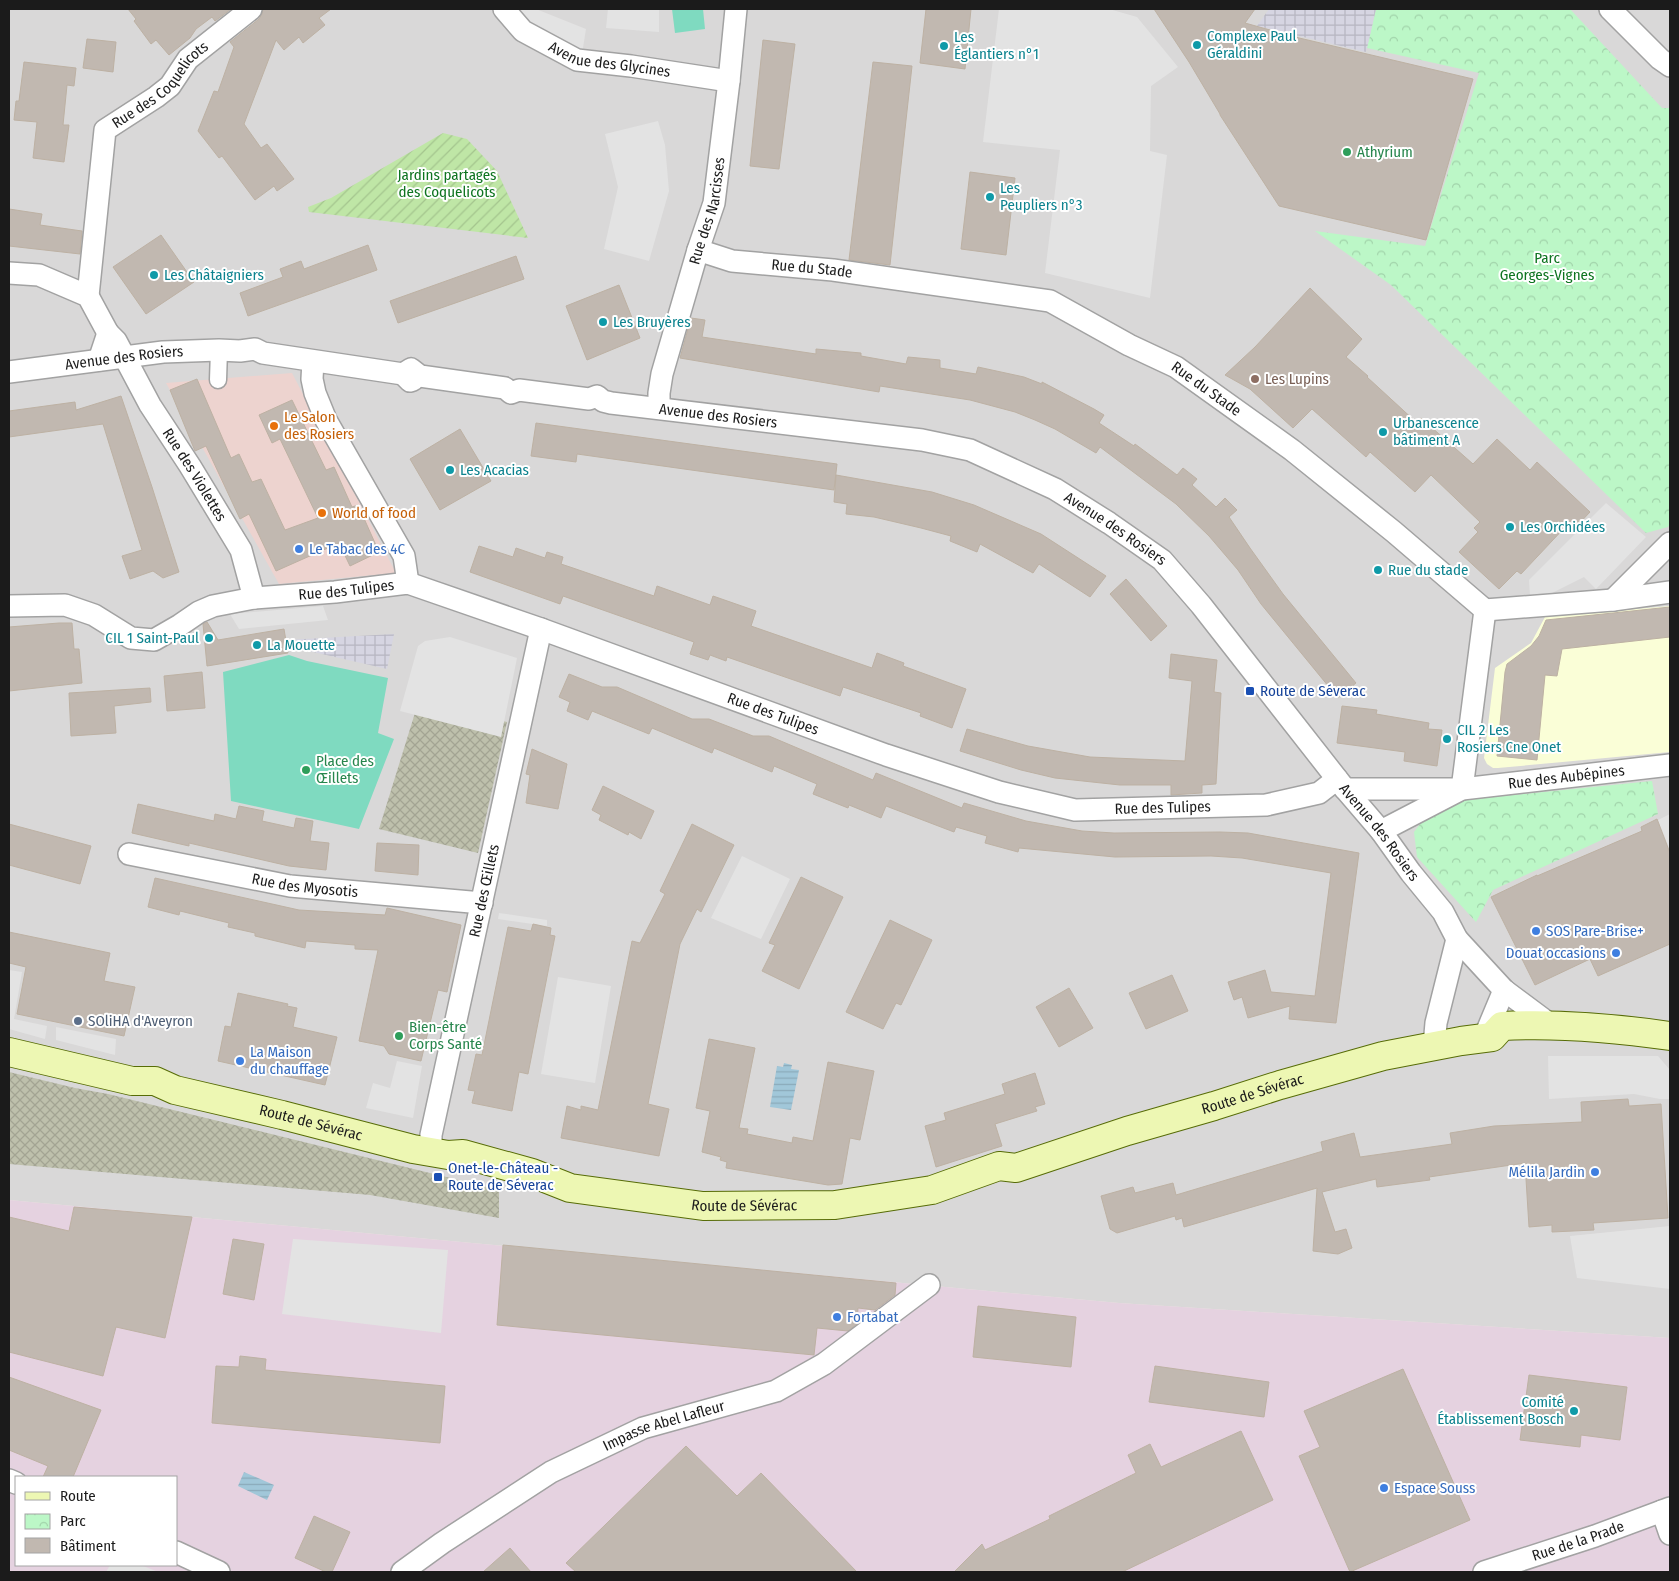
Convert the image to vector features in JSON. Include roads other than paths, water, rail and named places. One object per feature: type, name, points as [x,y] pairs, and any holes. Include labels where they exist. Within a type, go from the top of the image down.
[{"type":"main road","name":"Route de Sévérac","points":[[9,1052],[132,1081],[155,1081],[175,1090],[413,1149],[440,1153],[463,1172],[535,1186],[558,1183],[570,1188],[703,1206],[834,1205],[932,1190],[952,1193],[989,1186],[1007,1180],[1016,1168],[1127,1131],[1280,1084],[1383,1056],[1488,1037],[1502,1026],[1534,1024],[1632,1030],[1670,1036]]},
{"type":"street","name":"Rue des Coquelicots","points":[[88,296],[105,130],[170,86],[188,59],[251,9]]},
{"type":"street","name":"Avenue des Glycines","points":[[504,9],[523,30],[578,60],[729,81]]},
{"type":"street","name":"Rue des Narcisses","points":[[659,408],[662,374],[698,250],[714,203],[736,9]]},
{"type":"street","points":[[1610,9],[1660,59],[1670,66]]},
{"type":"street","name":"Rue du Stade","points":[[698,250],[732,261],[833,270],[1050,301],[1129,345],[1176,367],[1292,450],[1394,532],[1485,610]]},
{"type":"street","points":[[9,273],[40,275],[88,296]]},
{"type":"street","name":"Rue des Violettes","points":[[88,296],[108,333],[116,341],[150,405],[241,550],[254,598]]},
{"type":"street","points":[[99,360],[108,333]]},
{"type":"street","points":[[218,380],[219,350]]},
{"type":"street","name":"Avenue des Rosiers","points":[[9,372],[163,352],[240,351],[254,358],[263,353],[512,389],[922,440],[970,450],[1055,489],[1102,518],[1162,560],[1207,612],[1341,784],[1381,831],[1410,873],[1443,912],[1457,938],[1504,990],[1551,1026]]},
{"type":"street","points":[[313,361],[313,386],[326,420],[404,556],[408,583]]},
{"type":"street","points":[[1613,600],[1670,543]]},
{"type":"street","name":"Rue des Tulipes","points":[[9,606],[65,605],[94,615],[131,638],[154,640],[213,606],[254,598],[335,592],[408,583],[886,755],[999,792],[1075,810],[1266,805],[1318,793],[1341,784]]},
{"type":"street","points":[[1462,788],[1485,610],[1613,600],[1670,592]]},
{"type":"street","name":"Rue des Œillets","points":[[440,1153],[431,1134],[541,630]]},
{"type":"street","name":"Rue des Aubépines","points":[[1341,784],[1462,788],[1670,765]]},
{"type":"street","name":"Rue des Aubépines","points":[[1381,831],[1462,788]]},
{"type":"street","name":"Rue des Myosotis","points":[[129,854],[290,886],[482,903]]},
{"type":"street","points":[[1434,1046],[1436,1023],[1457,938]]},
{"type":"street","points":[[1488,1037],[1504,990]]},
{"type":"street","name":"Impasse Abel Lafleur","points":[[402,1572],[442,1542],[551,1472],[643,1428],[776,1391],[824,1364],[929,1285]]},
{"type":"street","points":[[1666,1509],[1670,1534]]},
{"type":"street","name":"Rue de la Prade","points":[[1484,1572],[1595,1536],[1666,1509]]},
{"type":"street","points":[[178,1553],[220,1572]]},
{"type":"water","points":[[784,1063],[792,1065],[791,1069],[799,1070],[791,1110],[770,1107],[777,1066],[783,1067]]},
{"type":"water","points":[[244,1472],[274,1485],[267,1500],[238,1486]]},
{"type":"place","name":"Complexe Paul Géraldini","points":[[1197,45]]},
{"type":"place","name":"Les Églantiers n°1","points":[[944,46]]},
{"type":"place","name":"Athyrium","points":[[1347,152]]},
{"type":"place","name":"Les Peupliers n°3","points":[[990,197]]},
{"type":"place","name":"Les Châtaigniers","points":[[154,275]]},
{"type":"place","name":"Les Bruyères","points":[[603,322]]},
{"type":"place","name":"Les Lupins","points":[[1255,379]]},
{"type":"place","name":"Le Salon des Rosiers","points":[[274,426]]},
{"type":"place","name":"Urbanescence bâtiment A","points":[[1383,432]]},
{"type":"place","name":"Les Acacias","points":[[450,470]]},
{"type":"place","name":"World of food","points":[[322,513]]},
{"type":"place","name":"Les Orchidées","points":[[1510,527]]},
{"type":"place","name":"Le Tabac des 4C","points":[[299,549]]},
{"type":"place","name":"Rue du stade","points":[[1378,570]]},
{"type":"place","name":"CIL 1 Saint-Paul","points":[[209,638]]},
{"type":"place","name":"La Mouette","points":[[257,645]]},
{"type":"place","name":"Route de Séverac","points":[[1250,691]]},
{"type":"place","name":"CIL 2 Les Rosiers Cne Onet","points":[[1447,739]]},
{"type":"place","name":"Place des Œillets","points":[[306,770]]},
{"type":"place","name":"SOS Pare-Brise+","points":[[1536,931]]},
{"type":"place","name":"Douat occasions","points":[[1616,953]]},
{"type":"place","name":"SOliHA d'Aveyron","points":[[78,1021]]},
{"type":"place","name":"Bien-être Corps Santé","points":[[399,1036]]},
{"type":"place","name":"La Maison du chauffage","points":[[240,1061]]},
{"type":"place","name":"Mélila Jardin","points":[[1595,1172]]},
{"type":"place","name":"Onet-le-Château - Route de Séverac","points":[[438,1177]]},
{"type":"place","name":"Fortabat","points":[[837,1317]]},
{"type":"place","name":"Comité Établissement Bosch","points":[[1574,1411]]},
{"type":"place","name":"Espace Souss","points":[[1384,1488]]},
{"type":"park label","name":"Jardins partagés des Coquelicots","points":[[447,184]]},
{"type":"park label","name":"Parc Georges-Vignes","points":[[1547,266]]}]
